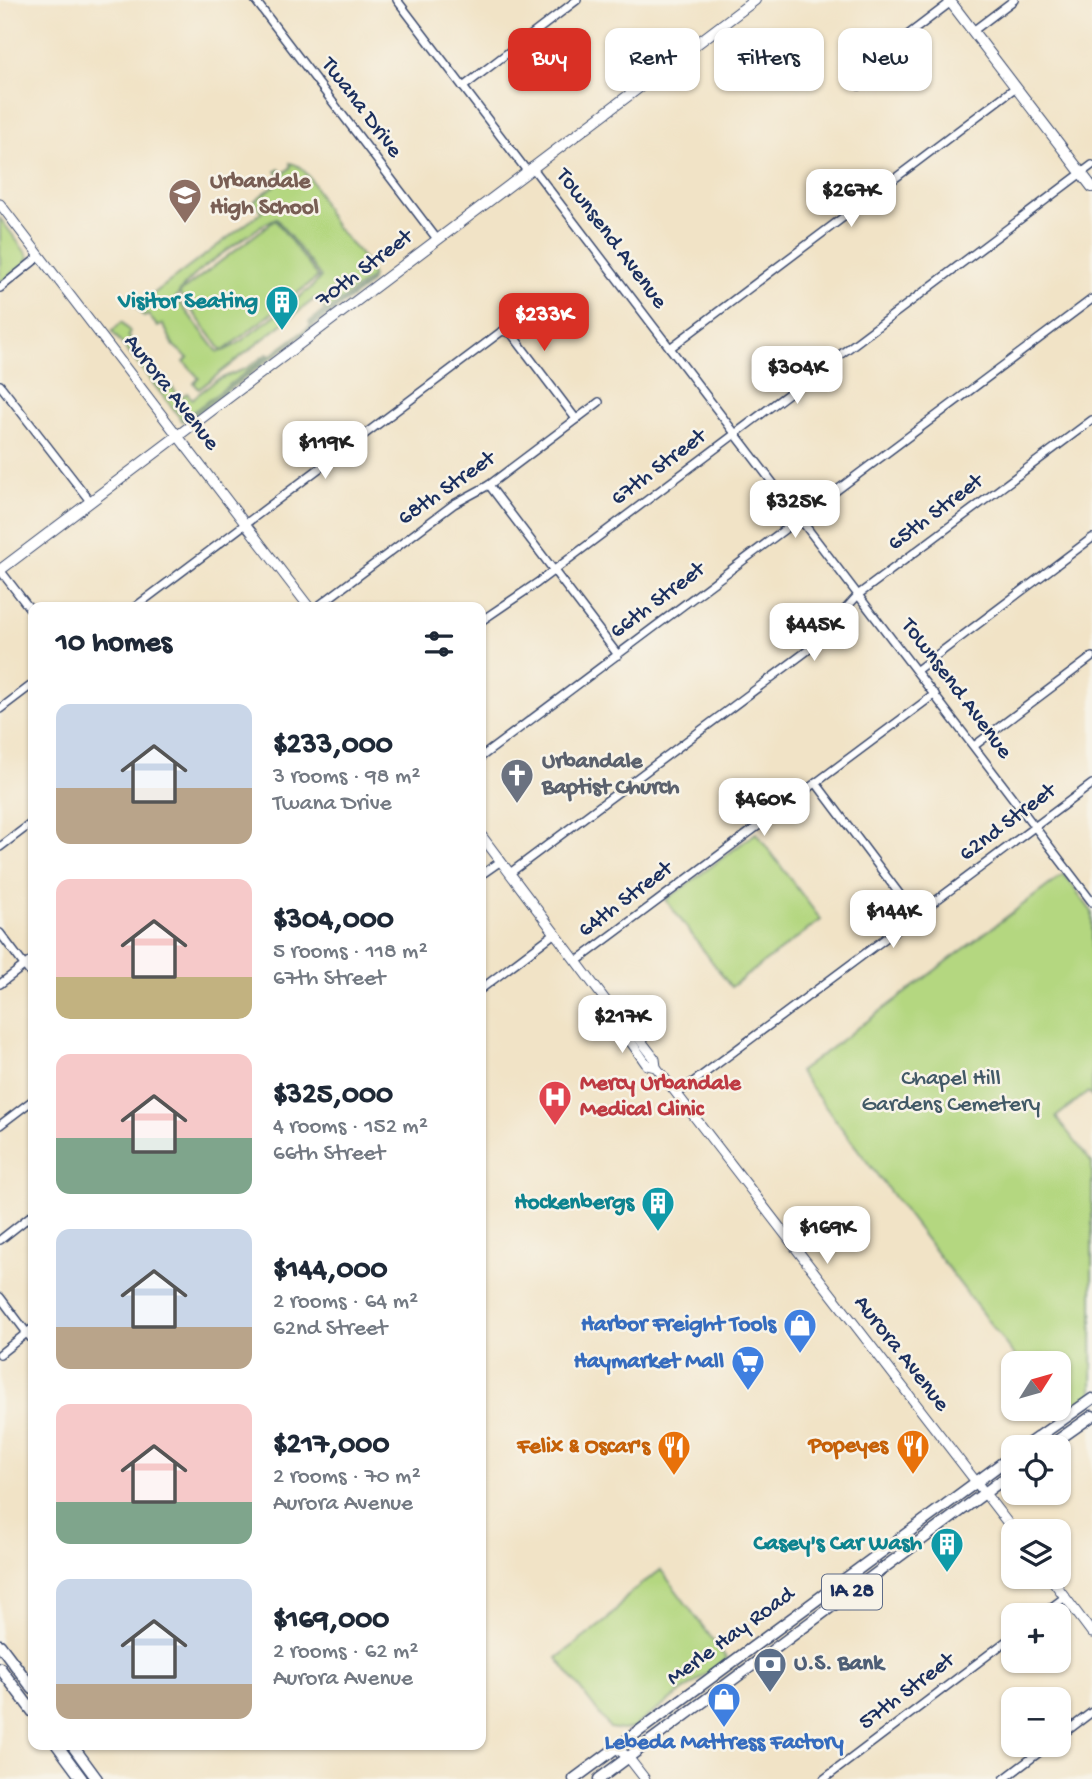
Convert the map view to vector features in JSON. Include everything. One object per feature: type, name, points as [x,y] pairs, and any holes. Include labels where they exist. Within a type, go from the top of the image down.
[{"type":"main road","name":"70th Street","points":[[1,568],[755,0]]},
{"type":"main road","points":[[950,1],[1092,187]]},
{"type":"main road","points":[[1041,1435],[1092,1399]]},
{"type":"main road","points":[[1065,1435],[1092,1416]]},
{"type":"main road","name":"Merle Hay Road","points":[[575,1779],[1001,1464]]},
{"type":"main road","name":"Merle Hay Road","points":[[599,1779],[1001,1481]]},
{"type":"main road","points":[[0,1644],[28,1682]]},
{"type":"main road","points":[[1,1671],[28,1706]]},
{"type":"main road","points":[[61,1750],[82,1779]]},
{"type":"main road","points":[[76,1750],[97,1779]]},
{"type":"street","name":"Twana Drive","points":[[255,0],[436,239]]},
{"type":"street","name":"Townsend Avenue","points":[[397,0],[670,348],[1092,902]]},
{"type":"street","points":[[463,87],[578,0]]},
{"type":"street","points":[[973,31],[1014,0]]},
{"type":"street","points":[[915,28],[950,1]]},
{"type":"street","points":[[670,348],[1016,87]]},
{"type":"street","name":"67th Street","points":[[486,618],[736,435],[1092,165]]},
{"type":"street","name":"Aurora Avenue","points":[[0,204],[305,602]]},
{"type":"street","points":[[0,288],[40,256]]},
{"type":"street","name":"66th Street","points":[[486,753],[1092,299]]},
{"type":"street","points":[[142,602],[505,330],[576,419]]},
{"type":"street","points":[[0,385],[90,501]]},
{"type":"street","name":"68th Street","points":[[324,602],[454,504],[489,485],[599,402]]},
{"type":"street","name":"65th Street","points":[[510,873],[807,651],[820,640],[859,594],[1092,420]]},
{"type":"street","points":[[489,485],[618,655]]},
{"type":"street","points":[[917,670],[1092,538]]},
{"type":"street","points":[[1,568],[28,606]]},
{"type":"street","points":[[974,746],[1092,657]]},
{"type":"street","points":[[0,709],[28,688]]},
{"type":"street","name":"64th Street","points":[[577,961],[935,694]]},
{"type":"street","points":[[816,783],[916,915]]},
{"type":"street","name":"62nd Street","points":[[677,1094],[1092,784]]},
{"type":"street","points":[[0,847],[28,826]]},
{"type":"street","name":"Aurora Avenue","points":[[486,842],[615,1013],[619,1024],[647,1065],[656,1067],[1004,1519]]},
{"type":"street","points":[[486,872],[501,861]]},
{"type":"street","points":[[0,933],[28,970]]},
{"type":"street","name":"64th Street","points":[[486,985],[555,933]]},
{"type":"street","points":[[0,984],[28,963]]},
{"type":"street","points":[[0,1125],[28,1104]]},
{"type":"street","points":[[0,1240],[28,1218]]},
{"type":"street","points":[[0,1297],[28,1328]]},
{"type":"street","points":[[0,1353],[28,1332]]},
{"type":"street","points":[[1059,1589],[1092,1633]]},
{"type":"street","points":[[1057,1603],[1065,1597]]},
{"type":"street","name":"57th Street","points":[[824,1779],[1001,1645]]},
{"type":"street","points":[[1,1671],[15,1663]]},
{"type":"street","points":[[1071,1728],[1092,1712]]},
{"type":"street","points":[[617,1748],[628,1757],[645,1779]]},
{"type":"street","points":[[1004,1779],[1033,1757]]},
{"type":"green space","points":[[290,163],[298,166],[311,179],[329,217],[362,257],[372,277],[310,324],[309,322],[325,310],[316,298],[199,389],[194,383],[199,378],[184,362],[188,358],[174,346],[163,324],[158,327],[148,315],[144,317],[136,307],[262,212],[254,201],[282,180],[276,171],[279,169],[283,174],[291,167]],"holes":[[[276,218],[321,277],[311,288],[236,345],[223,351],[318,277],[275,220],[179,293],[216,258]],[[179,293],[222,351],[218,352],[176,298]]]},
{"type":"green space","points":[[0,218],[29,257],[26,263],[0,283]]},
{"type":"green space","points":[[372,280],[186,422],[183,421]]},
{"type":"green space","points":[[122,322],[130,332],[128,336],[168,387],[172,387],[180,398],[187,393],[192,399],[217,380],[247,368],[269,355],[182,420],[112,331]]},
{"type":"green space","points":[[756,833],[821,920],[731,987],[666,900]]},
{"type":"green space","name":"Chapel Hill Gardens Cemetery","points":[[1064,874],[1092,912],[1092,1096],[1088,1092],[1056,1117],[1092,1163],[1092,1399],[1071,1414],[1071,1351],[1011,1351],[799,1072]]},
{"type":"green space","points":[[661,1570],[727,1659],[632,1728],[610,1728],[557,1658],[607,1620],[632,1591]]},
{"type":"place","name":"Urbandale High School","points":[[185,225]]},
{"type":"place","name":"Visitor Seating","points":[[282,332]]},
{"type":"place","name":"Urbandale Baptist Church","points":[[517,805]]},
{"type":"place","name":"Mercy Urbandale Medical Clinic","points":[[555,1127]]},
{"type":"place","name":"Hockenbergs","points":[[658,1233]]},
{"type":"place","name":"Harbor Freight Tools","points":[[800,1355]]},
{"type":"place","name":"Haymarket Mall","points":[[748,1392]]},
{"type":"place","name":"Popeyes","points":[[913,1476]]},
{"type":"place","name":"Felix & Oscar's","points":[[674,1477]]},
{"type":"place","name":"Casey's Car Wash","points":[[947,1574]]},
{"type":"place","name":"U.S. Bank","points":[[770,1694]]},
{"type":"place","name":"Lebeda Mattress Factory","points":[[724,1729]]}]
